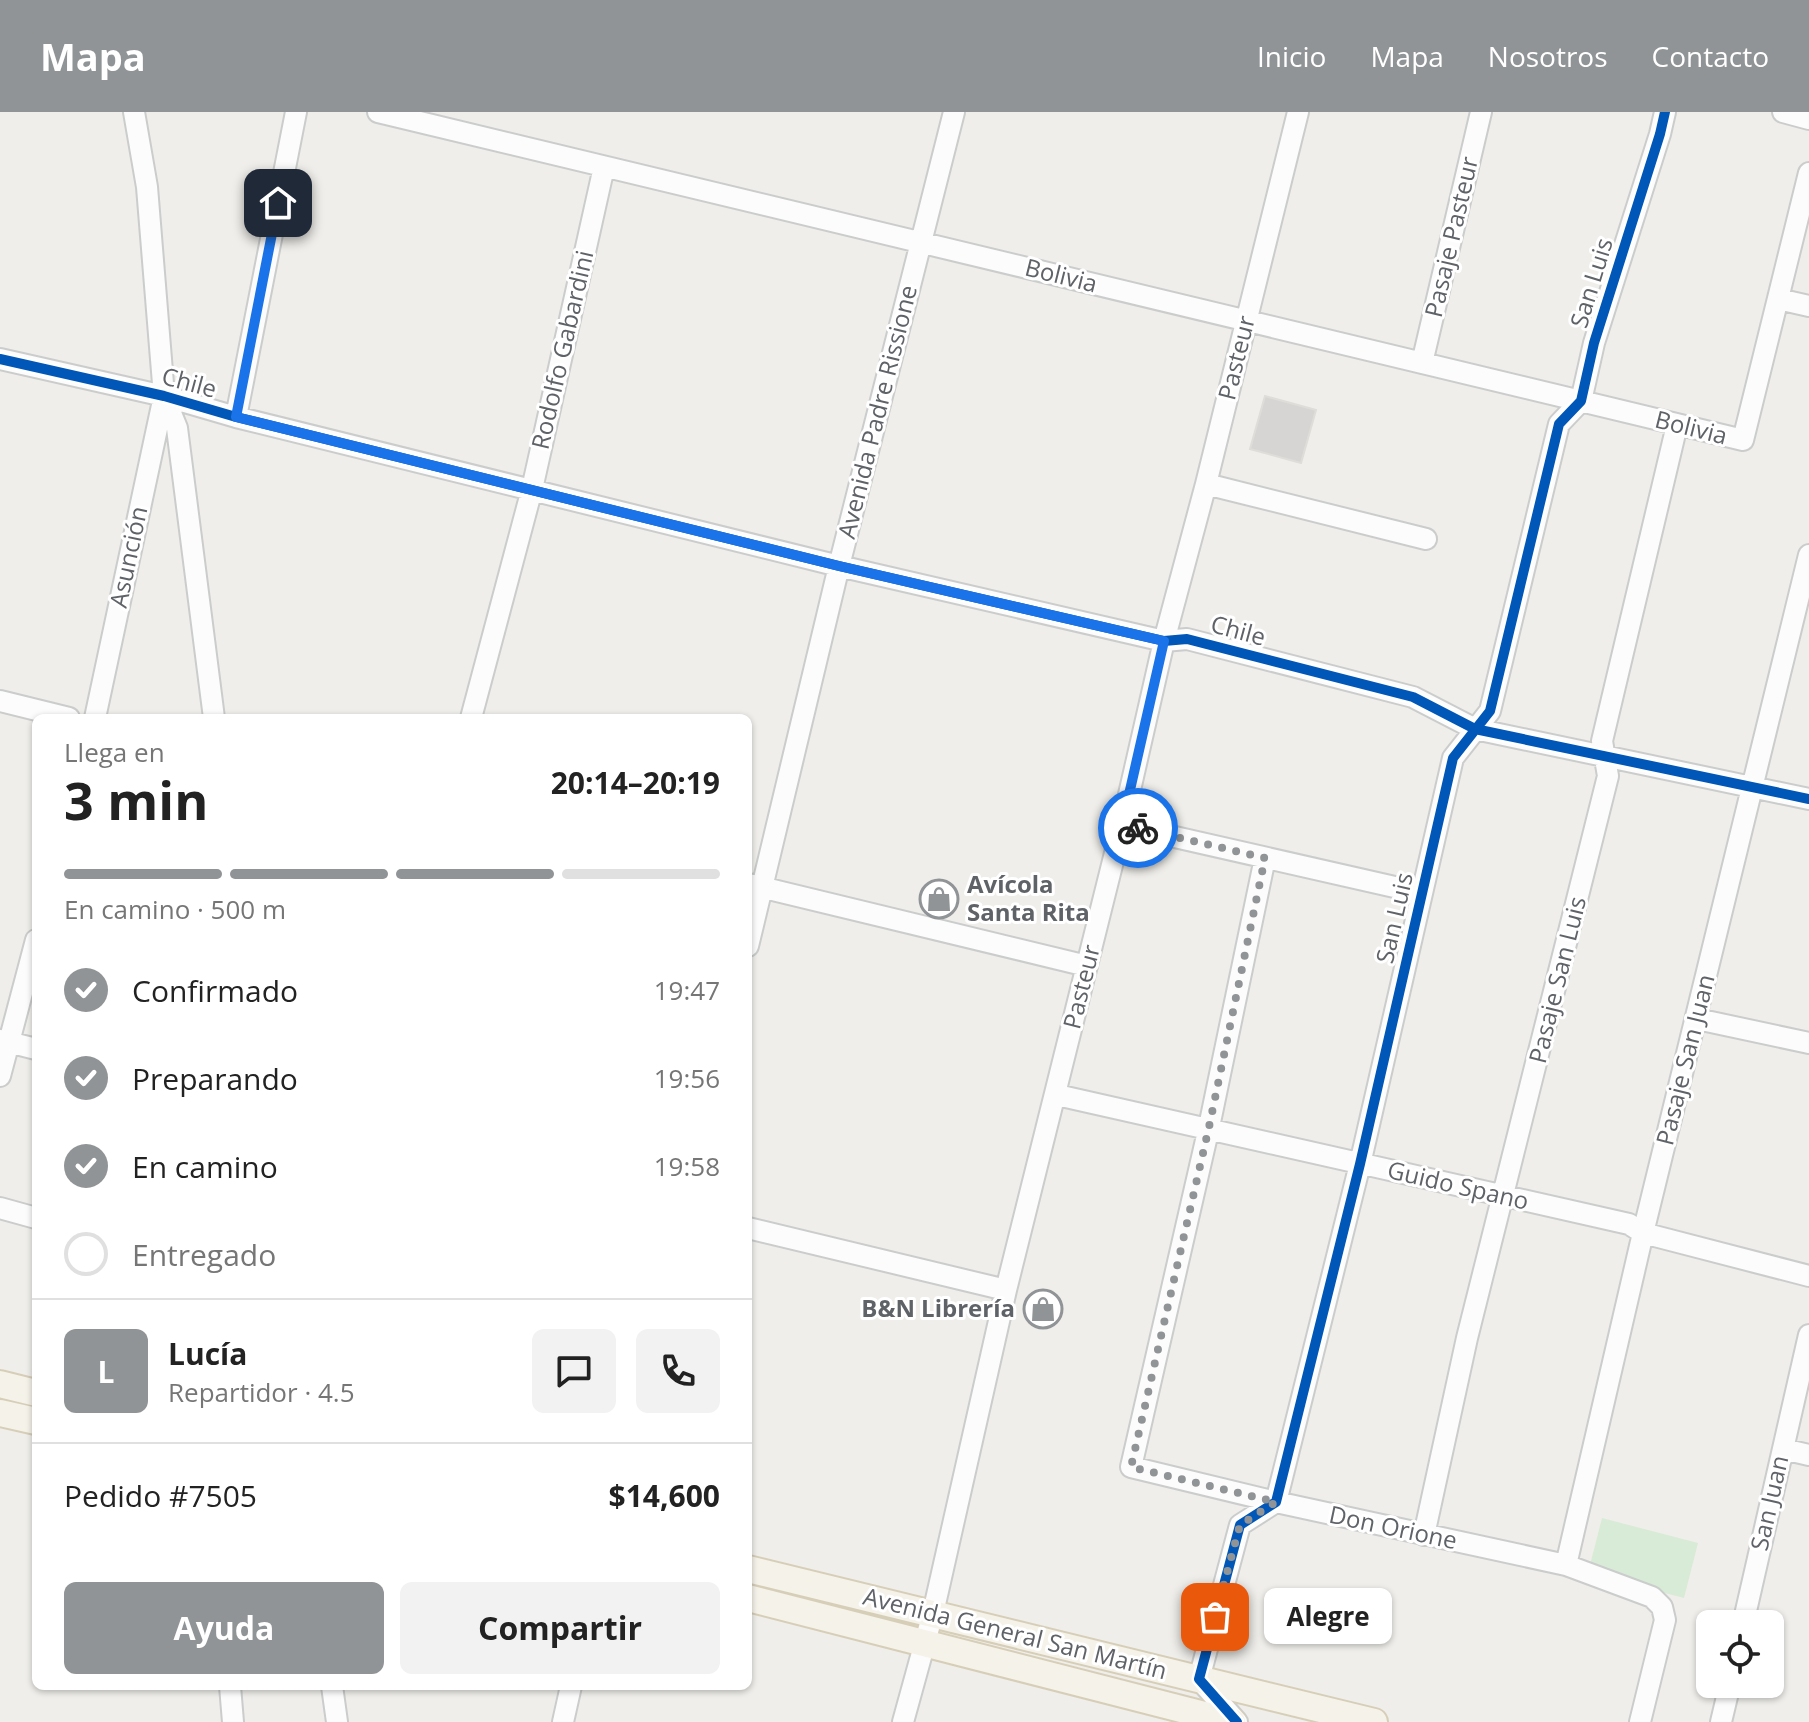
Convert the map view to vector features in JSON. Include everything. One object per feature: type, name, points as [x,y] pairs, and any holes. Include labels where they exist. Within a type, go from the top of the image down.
[{"type":"main road","points":[[0,1384],[32,1392]]},
{"type":"main road","points":[[0,1413],[32,1420]]},
{"type":"main road","name":"Avenida General San Martín","points":[[752,1570],[1374,1722]]},
{"type":"main road","name":"Avenida General San Martín","points":[[752,1599],[1234,1722]]},
{"type":"street","points":[[134,112],[147,187],[164,396],[177,428],[213,714]]},
{"type":"street","points":[[236,417],[296,112]]},
{"type":"street","name":"Bolivia","points":[[378,112],[1743,440],[1778,299]]},
{"type":"street","name":"Avenida Padre Rissione","points":[[752,911],[755,885],[954,112]]},
{"type":"street","name":"Pasteur","points":[[903,1722],[933,1613],[1006,1290],[1057,1095],[1164,641],[1298,112]]},
{"type":"street","name":"Pasaje Pasteur","points":[[1422,363],[1481,112]]},
{"type":"street","name":"San Luis","points":[[1276,1502],[1360,1164],[1453,758],[1490,711],[1559,424],[1581,401],[1594,343],[1665,112]]},
{"type":"street","points":[[1783,112],[1809,119]]},
{"type":"street","name":"Rodolfo Gabardini","points":[[472,714],[532,489],[604,167]]},
{"type":"street","points":[[1809,173],[1778,299],[1809,306]]},
{"type":"street","name":"Chile","points":[[0,359],[164,396],[236,417],[839,566],[1164,641],[1187,639],[1413,697],[1475,729],[1809,799]]},
{"type":"street","name":"Asunción","points":[[96,714],[164,396]]},
{"type":"street","name":"Pasaje San Luis","points":[[1424,1535],[1467,1338],[1608,776],[1602,741],[1677,425]]},
{"type":"street","points":[[1206,484],[1426,539]]},
{"type":"street","name":"Pasaje San Juan","points":[[1566,1565],[1643,1233],[1809,555]]},
{"type":"street","points":[[0,701],[53,714]]},
{"type":"street","points":[[1122,825],[1421,893]]},
{"type":"street","points":[[1209,1127],[1265,858]]},
{"type":"street","points":[[755,885],[1087,966]]},
{"type":"street","points":[[0,1076],[4,1041],[32,953]]},
{"type":"street","points":[[1697,1019],[1809,1043]]},
{"type":"street","points":[[4,1041],[32,1048]]},
{"type":"street","name":"Guido Spano","points":[[1057,1095],[1629,1224],[1643,1233],[1809,1276]]},
{"type":"street","name":"Don Orione","points":[[1209,1127],[1131,1467],[1566,1565],[1652,1597],[1662,1607],[1665,1620],[1640,1722]]},
{"type":"street","points":[[0,1208],[32,1217]]},
{"type":"street","points":[[752,1229],[1006,1290]]},
{"type":"street","name":"San Juan","points":[[1746,1610],[1809,1335]]},
{"type":"street","points":[[1783,1449],[1809,1455]]},
{"type":"street","points":[[1234,1722],[1199,1679],[1240,1525],[1276,1502]]},
{"type":"street","points":[[230,1690],[233,1722]]},
{"type":"street","points":[[333,1690],[337,1722]]},
{"type":"street","points":[[563,1722],[570,1690]]},
{"type":"street","points":[[1721,1722],[1727,1698]]},
{"type":"green space","points":[[1602,1518],[1698,1543],[1684,1598],[1588,1573]]},
{"type":"building","points":[[1265,396],[1316,410],[1301,463],[1250,449]]},
{"type":"cycle path","points":[[1237,1722],[1199,1679],[1240,1525],[1276,1502],[1360,1164],[1453,758],[1490,711],[1559,424],[1581,401],[1594,343],[1665,112]]},
{"type":"cycle path","points":[[0,359],[164,396],[236,417],[839,566],[1164,641],[1187,639],[1413,697],[1475,729],[1809,799]]},
{"type":"way so far","points":[[1138,828],[1265,858],[1209,1127],[1131,1467],[1276,1502],[1240,1525],[1215,1617]]},
{"type":"place","name":"Avícola Santa Rita","points":[[939,899]]},
{"type":"place","name":"B&N Librería","points":[[1043,1309]]},
{"type":"place","name":"Alegre","points":[[1215,1617]]},
{"type":"route","points":[[278,203],[236,417],[839,566],[1164,641],[1122,825],[1138,828]]}]
